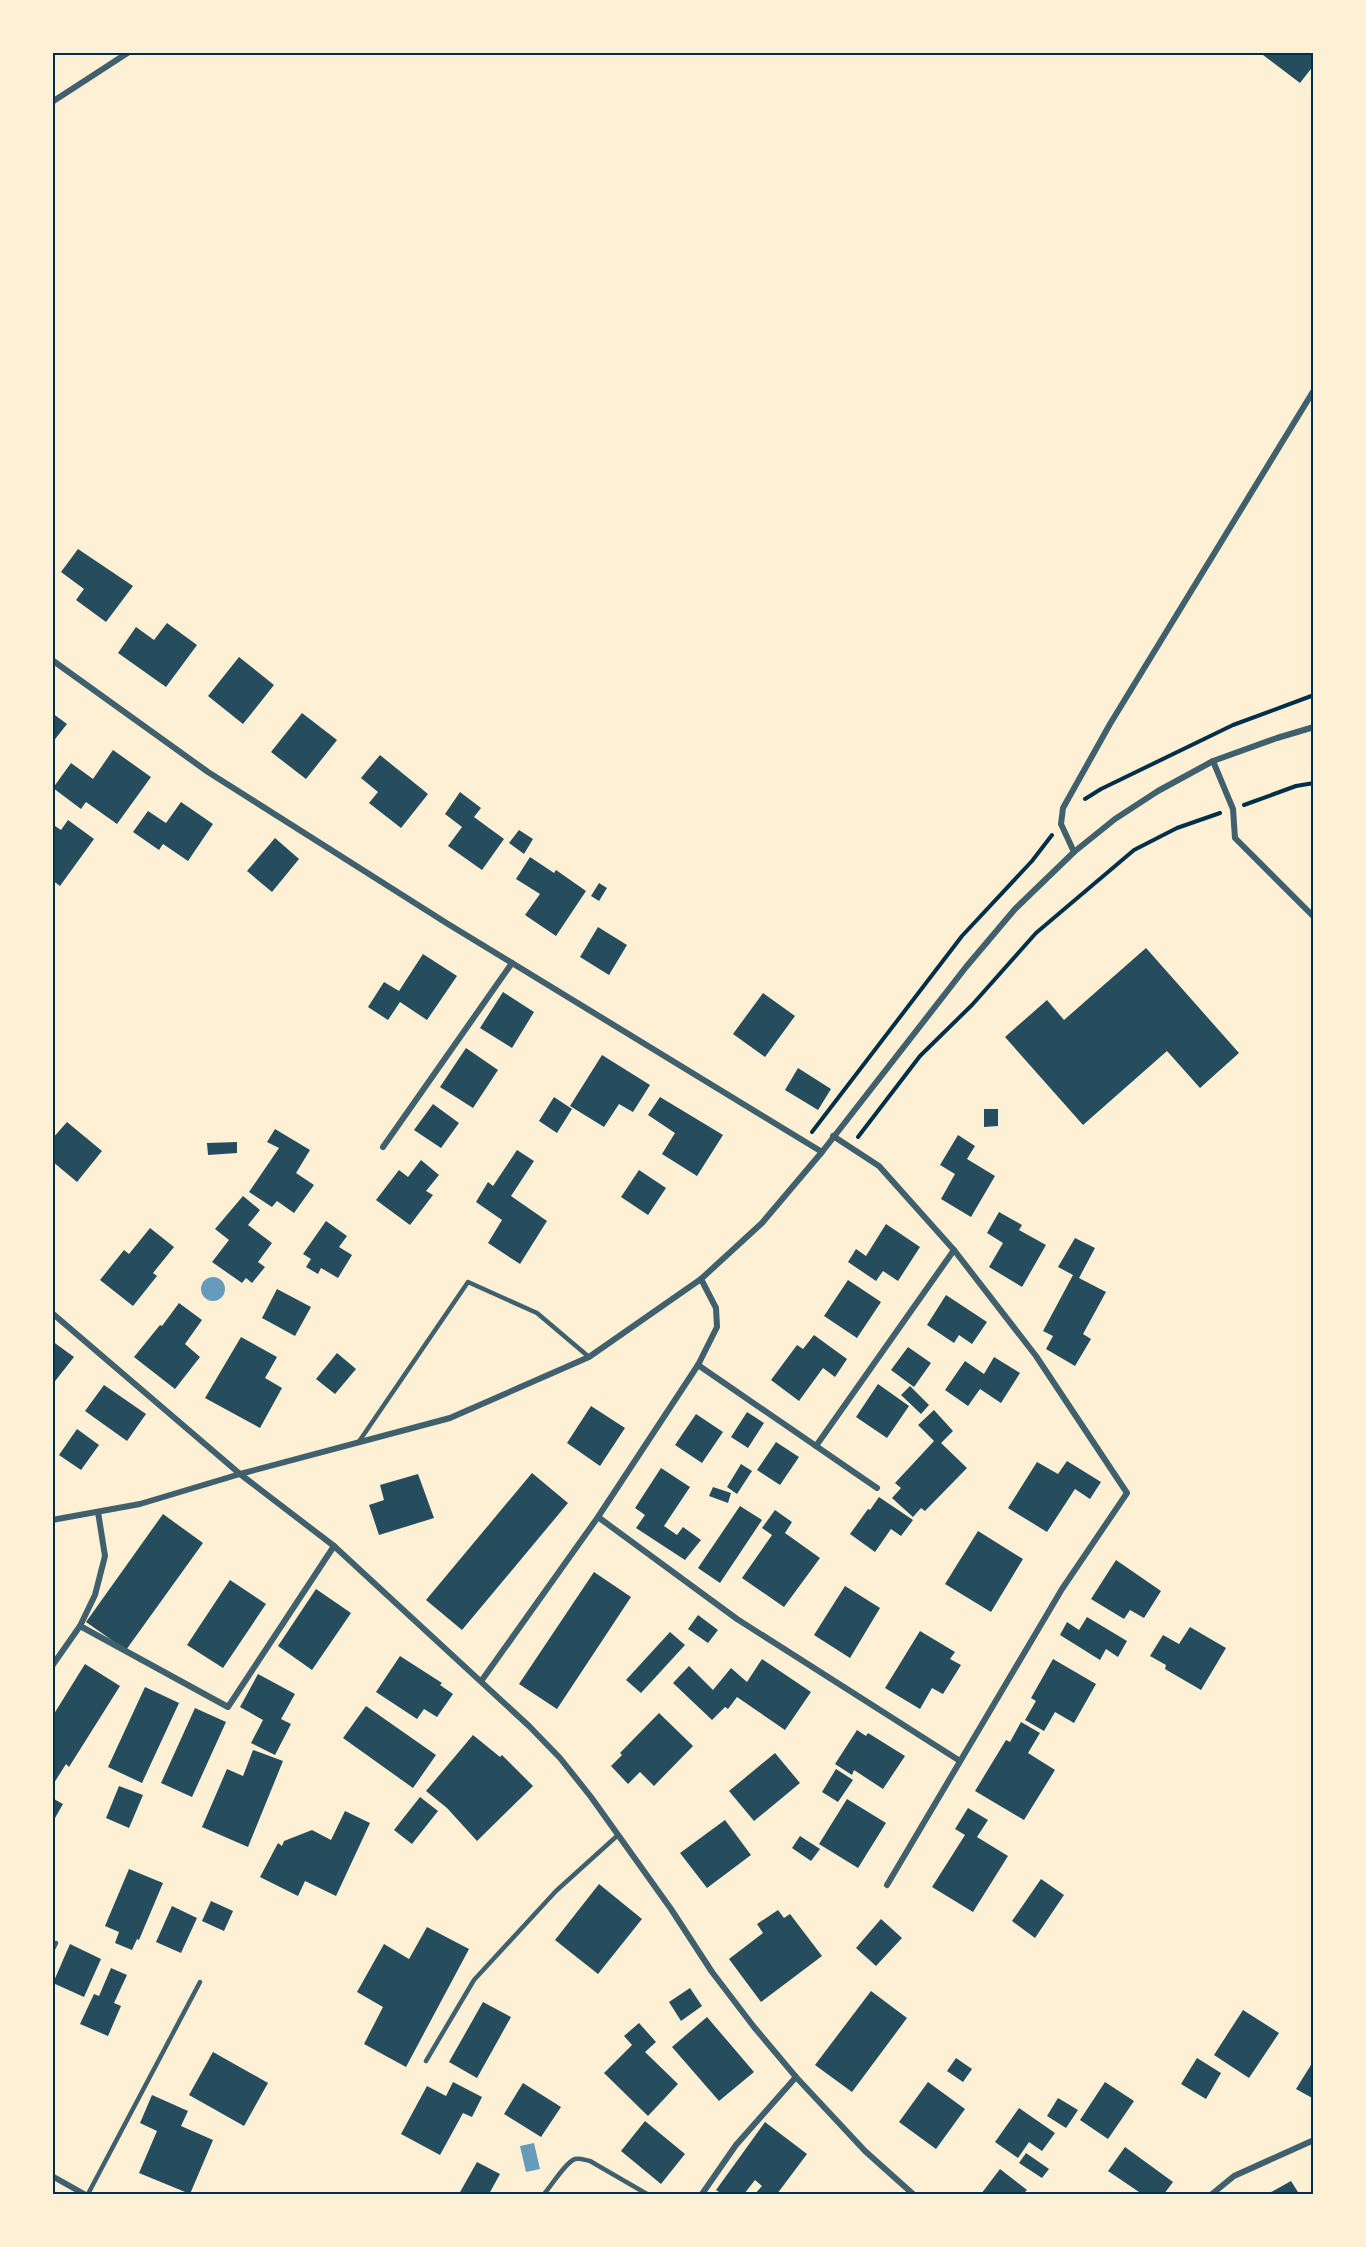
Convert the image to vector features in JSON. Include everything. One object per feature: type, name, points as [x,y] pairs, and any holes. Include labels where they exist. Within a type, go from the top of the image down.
[{"type":"street","points":[[52,102],[129,52]]},
{"type":"street","points":[[1074,852],[1060,824],[1063,808],[1105,732],[1314,390]]},
{"type":"street","points":[[52,660],[208,772],[512,963],[822,1152]]},
{"type":"street","points":[[52,1520],[140,1504],[240,1474],[450,1418],[589,1357],[701,1279],[762,1223],[822,1152],[966,967],[1015,909],[1074,852],[1133,808],[1213,761],[1314,727]]},
{"type":"street","points":[[1213,761],[1233,809],[1235,838],[1314,917]]},
{"type":"street","points":[[383,1147],[512,963]]},
{"type":"street","points":[[833,1136],[879,1166],[954,1250],[1036,1356],[1127,1494],[1062,1589],[887,1885]]},
{"type":"street","points":[[816,1446],[954,1250]]},
{"type":"street","points":[[482,1680],[598,1517],[698,1365],[717,1327],[716,1308],[701,1279]]},
{"type":"street","points":[[52,1313],[240,1474],[334,1546],[482,1680],[560,1758],[618,1835],[712,1972],[795,2077],[865,2151],[913,2194]]},
{"type":"street","points":[[698,1365],[877,1488]]},
{"type":"street","points":[[52,1666],[80,1626],[95,1595],[105,1556],[99,1512]]},
{"type":"street","points":[[598,1517],[737,1619],[960,1761]]},
{"type":"street","points":[[80,1626],[228,1707],[334,1546]]},
{"type":"street","points":[[702,2194],[735,2145],[795,2077]]},
{"type":"street","points":[[1212,2194],[1234,2176],[1314,2140]]},
{"type":"street","points":[[52,2176],[86,2194]]},
{"type":"lane","points":[[357,1444],[468,1282],[537,1313],[589,1357]]},
{"type":"lane","points":[[426,2061],[474,1980],[556,1891],[618,1835]]},
{"type":"lane","points":[[52,1951],[56,1944]]},
{"type":"lane","points":[[86,2194],[200,1982]]},
{"type":"lane","points":[[544,2194],[574,2159],[582,2159],[590,2161],[647,2194]]},
{"type":"path","points":[[1083,800],[1233,725],[1314,695]]},
{"type":"path","points":[[833,1136],[858,1137],[920,1056],[972,1005],[1036,933],[1134,850],[1177,828],[1296,786],[1314,783]]},
{"type":"path","points":[[804,1142],[962,936],[1032,861],[1060,824]]},
{"type":"water","points":[[213,1277],[222,1280],[225,1289],[222,1298],[213,1301],[204,1298],[201,1289],[204,1280]]},
{"type":"water","points":[[534,2143],[540,2169],[526,2172],[520,2146]]},
{"type":"building","points":[[1259,52],[1314,52],[1314,65],[1300,83]]},
{"type":"building","points":[[78,549],[133,586],[106,622],[76,600],[84,589],[61,572]]},
{"type":"building","points":[[167,623],[197,645],[166,687],[118,653],[136,627],[154,640]]},
{"type":"building","points":[[239,657],[274,685],[243,724],[208,696]]},
{"type":"building","points":[[52,713],[67,724],[52,743]]},
{"type":"building","points":[[302,713],[337,740],[306,779],[271,752]]},
{"type":"building","points":[[113,750],[151,777],[117,824],[86,802],[81,809],[53,788],[71,763],[93,779]]},
{"type":"building","points":[[380,755],[428,794],[401,828],[369,803],[378,792],[361,778]]},
{"type":"building","points":[[460,792],[481,808],[474,817],[504,839],[482,870],[448,846],[462,827],[445,814]]},
{"type":"building","points":[[181,802],[213,824],[188,861],[163,844],[159,850],[133,832],[148,811],[166,823]]},
{"type":"building","points":[[68,820],[94,839],[60,886],[52,880],[52,824],[61,830]]},
{"type":"building","points":[[519,830],[533,839],[524,854],[509,843]]},
{"type":"building","points":[[275,838],[299,859],[272,892],[247,871]]},
{"type":"building","points":[[530,857],[554,873],[556,870],[586,891],[556,936],[525,915],[540,894],[516,879]]},
{"type":"building","points":[[599,883],[607,888],[599,901],[591,896]]},
{"type":"building","points":[[598,927],[627,945],[609,975],[580,957]]},
{"type":"building","points":[[1146,948],[1239,1053],[1200,1088],[1167,1051],[1083,1125],[1005,1037],[1047,1000],[1064,1020]]},
{"type":"building","points":[[423,954],[457,976],[427,1020],[400,1002],[388,1020],[368,1007],[384,982],[399,991]]},
{"type":"building","points":[[503,992],[534,1012],[512,1048],[480,1028]]},
{"type":"building","points":[[763,993],[795,1016],[765,1057],[733,1034]]},
{"type":"building","points":[[466,1048],[498,1070],[473,1108],[440,1087]]},
{"type":"building","points":[[602,1055],[650,1085],[633,1112],[619,1104],[604,1127],[570,1106]]},
{"type":"building","points":[[798,1068],[831,1089],[818,1110],[785,1090]]},
{"type":"building","points":[[554,1097],[572,1109],[557,1133],[539,1121]]},
{"type":"building","points":[[660,1097],[723,1135],[697,1176],[662,1154],[675,1133],[648,1115]]},
{"type":"building","points":[[433,1104],[459,1123],[441,1148],[414,1130]]},
{"type":"building","points":[[984,1109],[998,1109],[998,1126],[984,1127]]},
{"type":"building","points":[[67,1122],[102,1151],[77,1182],[52,1161],[52,1139]]},
{"type":"building","points":[[275,1129],[310,1150],[296,1173],[314,1185],[294,1213],[277,1201],[272,1207],[249,1192],[279,1148],[267,1142]]},
{"type":"building","points":[[958,1135],[975,1146],[967,1159],[995,1176],[971,1217],[941,1199],[955,1174],[940,1165]]},
{"type":"building","points":[[237,1142],[237,1153],[208,1155],[207,1143]]},
{"type":"building","points":[[517,1150],[534,1161],[511,1196],[547,1221],[520,1264],[488,1243],[502,1220],[476,1202],[488,1182],[493,1186]]},
{"type":"building","points":[[421,1160],[439,1175],[426,1191],[433,1195],[410,1225],[376,1200],[399,1170],[408,1177]]},
{"type":"building","points":[[639,1170],[666,1188],[648,1215],[621,1197]]},
{"type":"building","points":[[243,1196],[260,1210],[248,1225],[272,1243],[258,1262],[265,1267],[252,1283],[246,1278],[242,1283],[212,1262],[229,1240],[215,1229]]},
{"type":"building","points":[[999,1212],[1022,1225],[1019,1230],[1046,1245],[1022,1287],[989,1267],[1003,1243],[987,1233]]},
{"type":"building","points":[[326,1221],[347,1236],[339,1247],[352,1255],[338,1278],[321,1268],[318,1274],[306,1267],[311,1259],[303,1254]]},
{"type":"building","points":[[886,1224],[920,1247],[898,1281],[883,1271],[876,1281],[848,1262],[856,1249],[866,1256]]},
{"type":"building","points":[[150,1228],[174,1247],[153,1273],[157,1276],[133,1306],[100,1280],[124,1250],[129,1254]]},
{"type":"building","points":[[1075,1238],[1095,1248],[1079,1278],[1106,1292],[1083,1334],[1091,1339],[1075,1366],[1046,1349],[1053,1336],[1043,1331],[1073,1275],[1058,1267]]},
{"type":"building","points":[[848,1280],[881,1302],[857,1338],[824,1316]]},
{"type":"building","points":[[277,1289],[311,1307],[295,1336],[262,1318]]},
{"type":"building","points":[[946,1295],[987,1322],[972,1344],[959,1335],[954,1343],[927,1325]]},
{"type":"building","points":[[179,1303],[202,1320],[185,1344],[200,1357],[175,1389],[134,1357]]},
{"type":"building","points":[[814,1335],[847,1359],[835,1377],[823,1368],[799,1401],[771,1380],[797,1345],[803,1349]]},
{"type":"building","points":[[241,1337],[277,1357],[265,1378],[282,1388],[260,1428],[205,1398]]},
{"type":"building","points":[[52,1341],[74,1357],[52,1385]]},
{"type":"building","points":[[908,1347],[931,1363],[914,1387],[891,1370]]},
{"type":"building","points":[[337,1353],[356,1369],[335,1394],[316,1379]]},
{"type":"building","points":[[994,1357],[1020,1373],[1001,1403],[980,1389],[968,1406],[945,1390],[965,1361],[984,1374]]},
{"type":"building","points":[[878,1384],[909,1406],[887,1438],[856,1417]]},
{"type":"building","points":[[104,1385],[146,1414],[127,1441],[85,1411]]},
{"type":"building","points":[[910,1386],[929,1405],[921,1414],[901,1395]]},
{"type":"building","points":[[591,1406],[625,1428],[600,1466],[567,1443]]},
{"type":"building","points":[[934,1410],[953,1431],[941,1443],[967,1468],[925,1511],[921,1508],[913,1517],[892,1498],[901,1488],[895,1483],[934,1441],[918,1425]]},
{"type":"building","points":[[747,1412],[764,1423],[748,1448],[731,1437]]},
{"type":"building","points":[[696,1414],[723,1432],[702,1463],[675,1445]]},
{"type":"building","points":[[77,1429],[99,1445],[81,1470],[59,1455]]},
{"type":"building","points":[[776,1442],[799,1457],[780,1485],[757,1470]]},
{"type":"building","points":[[1067,1461],[1101,1482],[1090,1499],[1075,1489],[1047,1532],[1008,1508],[1037,1462],[1058,1474]]},
{"type":"building","points":[[741,1464],[752,1471],[737,1494],[727,1487]]},
{"type":"building","points":[[661,1468],[690,1487],[664,1526],[677,1535],[683,1527],[701,1540],[685,1560],[636,1528],[645,1515],[635,1508]]},
{"type":"building","points":[[532,1473],[568,1503],[462,1630],[426,1600]]},
{"type":"building","points":[[418,1474],[434,1518],[379,1535],[369,1505],[384,1500],[380,1485]]},
{"type":"building","points":[[713,1487],[731,1493],[728,1503],[709,1496]]},
{"type":"building","points":[[879,1497],[913,1520],[901,1536],[891,1529],[875,1552],[850,1534]]},
{"type":"building","points":[[740,1506],[762,1520],[720,1583],[698,1568]]},
{"type":"building","points":[[775,1510],[792,1522],[785,1533],[820,1558],[784,1607],[742,1578],[772,1535],[762,1528]]},
{"type":"building","points":[[163,1514],[203,1543],[126,1650],[86,1622]]},
{"type":"building","points":[[978,1531],[1023,1559],[991,1612],[945,1584]]},
{"type":"building","points":[[1116,1560],[1161,1591],[1144,1618],[1130,1610],[1124,1619],[1091,1599]]},
{"type":"building","points":[[594,1572],[631,1597],[557,1709],[519,1684]]},
{"type":"building","points":[[230,1580],[266,1604],[223,1668],[187,1645]]},
{"type":"building","points":[[845,1586],[880,1608],[850,1658],[814,1635]]},
{"type":"building","points":[[316,1589],[351,1613],[312,1670],[278,1646]]},
{"type":"building","points":[[698,1615],[718,1630],[708,1643],[688,1629]]},
{"type":"building","points":[[1087,1617],[1127,1641],[1118,1657],[1106,1649],[1100,1660],[1060,1635],[1067,1622],[1079,1630]]},
{"type":"building","points":[[1190,1627],[1226,1648],[1201,1690],[1165,1669],[1166,1665],[1150,1656],[1163,1635],[1179,1644]]},
{"type":"building","points":[[920,1631],[955,1652],[950,1659],[961,1665],[943,1694],[932,1688],[920,1709],[885,1688]]},
{"type":"building","points":[[670,1632],[685,1645],[641,1693],[626,1680]]},
{"type":"building","points":[[400,1656],[442,1683],[440,1685],[453,1694],[437,1717],[424,1709],[417,1719],[376,1692]]},
{"type":"building","points":[[762,1659],[811,1692],[785,1730],[737,1697],[728,1709],[725,1707],[712,1720],[673,1683],[689,1666],[713,1690],[731,1668],[747,1682]]},
{"type":"building","points":[[1053,1659],[1096,1684],[1074,1723],[1055,1712],[1044,1731],[1025,1720],[1036,1701],[1031,1698]]},
{"type":"building","points":[[85,1664],[120,1686],[69,1767],[66,1764],[54,1783],[52,1782],[52,1717]]},
{"type":"building","points":[[258,1674],[295,1694],[281,1719],[291,1724],[275,1755],[251,1743],[263,1720],[240,1707]]},
{"type":"building","points":[[145,1687],[179,1703],[142,1783],[108,1767]]},
{"type":"building","points":[[366,1706],[436,1755],[413,1788],[343,1738]]},
{"type":"building","points":[[195,1708],[226,1722],[192,1797],[161,1783]]},
{"type":"building","points":[[659,1713],[693,1746],[654,1786],[640,1772],[628,1784],[611,1766],[622,1755],[620,1753]]},
{"type":"building","points":[[1021,1722],[1040,1733],[1028,1753],[1055,1770],[1024,1820],[975,1791],[1006,1740],[1010,1742]]},
{"type":"building","points":[[857,1730],[866,1736],[868,1733],[905,1756],[883,1789],[854,1770],[852,1775],[835,1764]]},
{"type":"building","points":[[473,1735],[500,1757],[502,1755],[533,1786],[477,1841],[447,1808],[426,1791]]},
{"type":"building","points":[[253,1750],[283,1761],[248,1847],[202,1827],[227,1769],[243,1776]]},
{"type":"building","points":[[775,1753],[800,1783],[754,1821],[729,1791]]},
{"type":"building","points":[[836,1769],[853,1780],[838,1802],[822,1792]]},
{"type":"building","points":[[119,1786],[143,1795],[129,1828],[106,1818]]},
{"type":"building","points":[[420,1797],[438,1811],[412,1844],[394,1830]]},
{"type":"building","points":[[52,1798],[63,1804],[55,1818],[52,1817]]},
{"type":"building","points":[[847,1799],[886,1823],[858,1868],[819,1844]]},
{"type":"building","points":[[968,1808],[988,1820],[977,1837],[1008,1856],[973,1912],[932,1887],[965,1835],[955,1829]]},
{"type":"building","points":[[345,1811],[370,1823],[336,1896],[305,1881],[298,1896],[260,1877],[278,1843],[282,1846],[284,1841],[312,1830],[331,1840]]},
{"type":"building","points":[[725,1820],[751,1855],[707,1888],[680,1853]]},
{"type":"building","points":[[800,1836],[820,1849],[811,1861],[792,1848]]},
{"type":"building","points":[[129,1869],[163,1883],[139,1940],[137,1939],[132,1950],[115,1943],[119,1932],[105,1926]]},
{"type":"building","points":[[1041,1879],[1064,1895],[1035,1938],[1012,1921]]},
{"type":"building","points":[[599,1884],[642,1919],[598,1974],[555,1940]]},
{"type":"building","points":[[211,1901],[233,1911],[224,1931],[202,1921]]},
{"type":"building","points":[[172,1906],[197,1918],[181,1953],[156,1942]]},
{"type":"building","points":[[778,1910],[784,1918],[790,1914],[822,1956],[761,2002],[729,1959],[763,1933],[757,1924]]},
{"type":"building","points":[[881,1919],[902,1938],[876,1966],[856,1948]]},
{"type":"building","points":[[427,1927],[469,1949],[406,2067],[364,2044],[383,2007],[357,1992],[384,1944],[409,1959]]},
{"type":"building","points":[[70,1944],[101,1959],[84,1997],[53,1983]]},
{"type":"building","points":[[111,1968],[127,1975],[114,2003],[121,2006],[108,2036],[80,2024],[94,1994],[99,1996]]},
{"type":"building","points":[[690,1988],[702,2006],[681,2021],[669,2002]]},
{"type":"building","points":[[871,1991],[907,2018],[852,2092],[815,2065]]},
{"type":"building","points":[[483,2002],[511,2017],[477,2078],[449,2062]]},
{"type":"building","points":[[1243,2010],[1279,2033],[1249,2078],[1214,2055]]},
{"type":"building","points":[[707,2017],[754,2072],[719,2101],[672,2047]]},
{"type":"building","points":[[639,2023],[656,2042],[645,2052],[678,2084],[648,2116],[604,2073],[632,2045],[624,2036]]},
{"type":"building","points":[[213,2052],[268,2083],[244,2126],[189,2095]]},
{"type":"building","points":[[956,2058],[972,2069],[963,2082],[947,2071]]},
{"type":"building","points":[[1197,2058],[1221,2073],[1206,2099],[1181,2084]]},
{"type":"building","points":[[1314,2060],[1314,2099],[1296,2089]]},
{"type":"building","points":[[453,2082],[482,2097],[472,2117],[463,2113],[440,2155],[401,2134],[427,2086],[446,2096]]},
{"type":"building","points":[[928,2082],[965,2109],[936,2149],[899,2122]]},
{"type":"building","points":[[1105,2082],[1134,2101],[1108,2139],[1080,2120]]},
{"type":"building","points":[[523,2083],[561,2107],[541,2137],[504,2114]]},
{"type":"building","points":[[152,2095],[188,2111],[181,2126],[213,2140],[190,2194],[139,2173],[157,2131],[140,2123]]},
{"type":"building","points":[[1058,2098],[1078,2110],[1066,2128],[1047,2116]]},
{"type":"building","points":[[1019,2108],[1055,2133],[1042,2151],[1029,2142],[1018,2158],[995,2142]]},
{"type":"building","points":[[645,2121],[685,2154],[661,2184],[621,2151]]},
{"type":"building","points":[[765,2122],[807,2154],[777,2194],[755,2194],[762,2186],[755,2180],[744,2194],[722,2194],[716,2190]]},
{"type":"building","points":[[1125,2147],[1173,2182],[1164,2194],[1142,2194],[1108,2171]]},
{"type":"building","points":[[1026,2153],[1049,2169],[1042,2178],[1019,2163]]},
{"type":"building","points":[[477,2162],[500,2174],[489,2194],[459,2194]]},
{"type":"building","points":[[1000,2169],[1027,2190],[1023,2194],[981,2194]]},
{"type":"building","points":[[1291,2181],[1298,2192],[1268,2194]]}]
